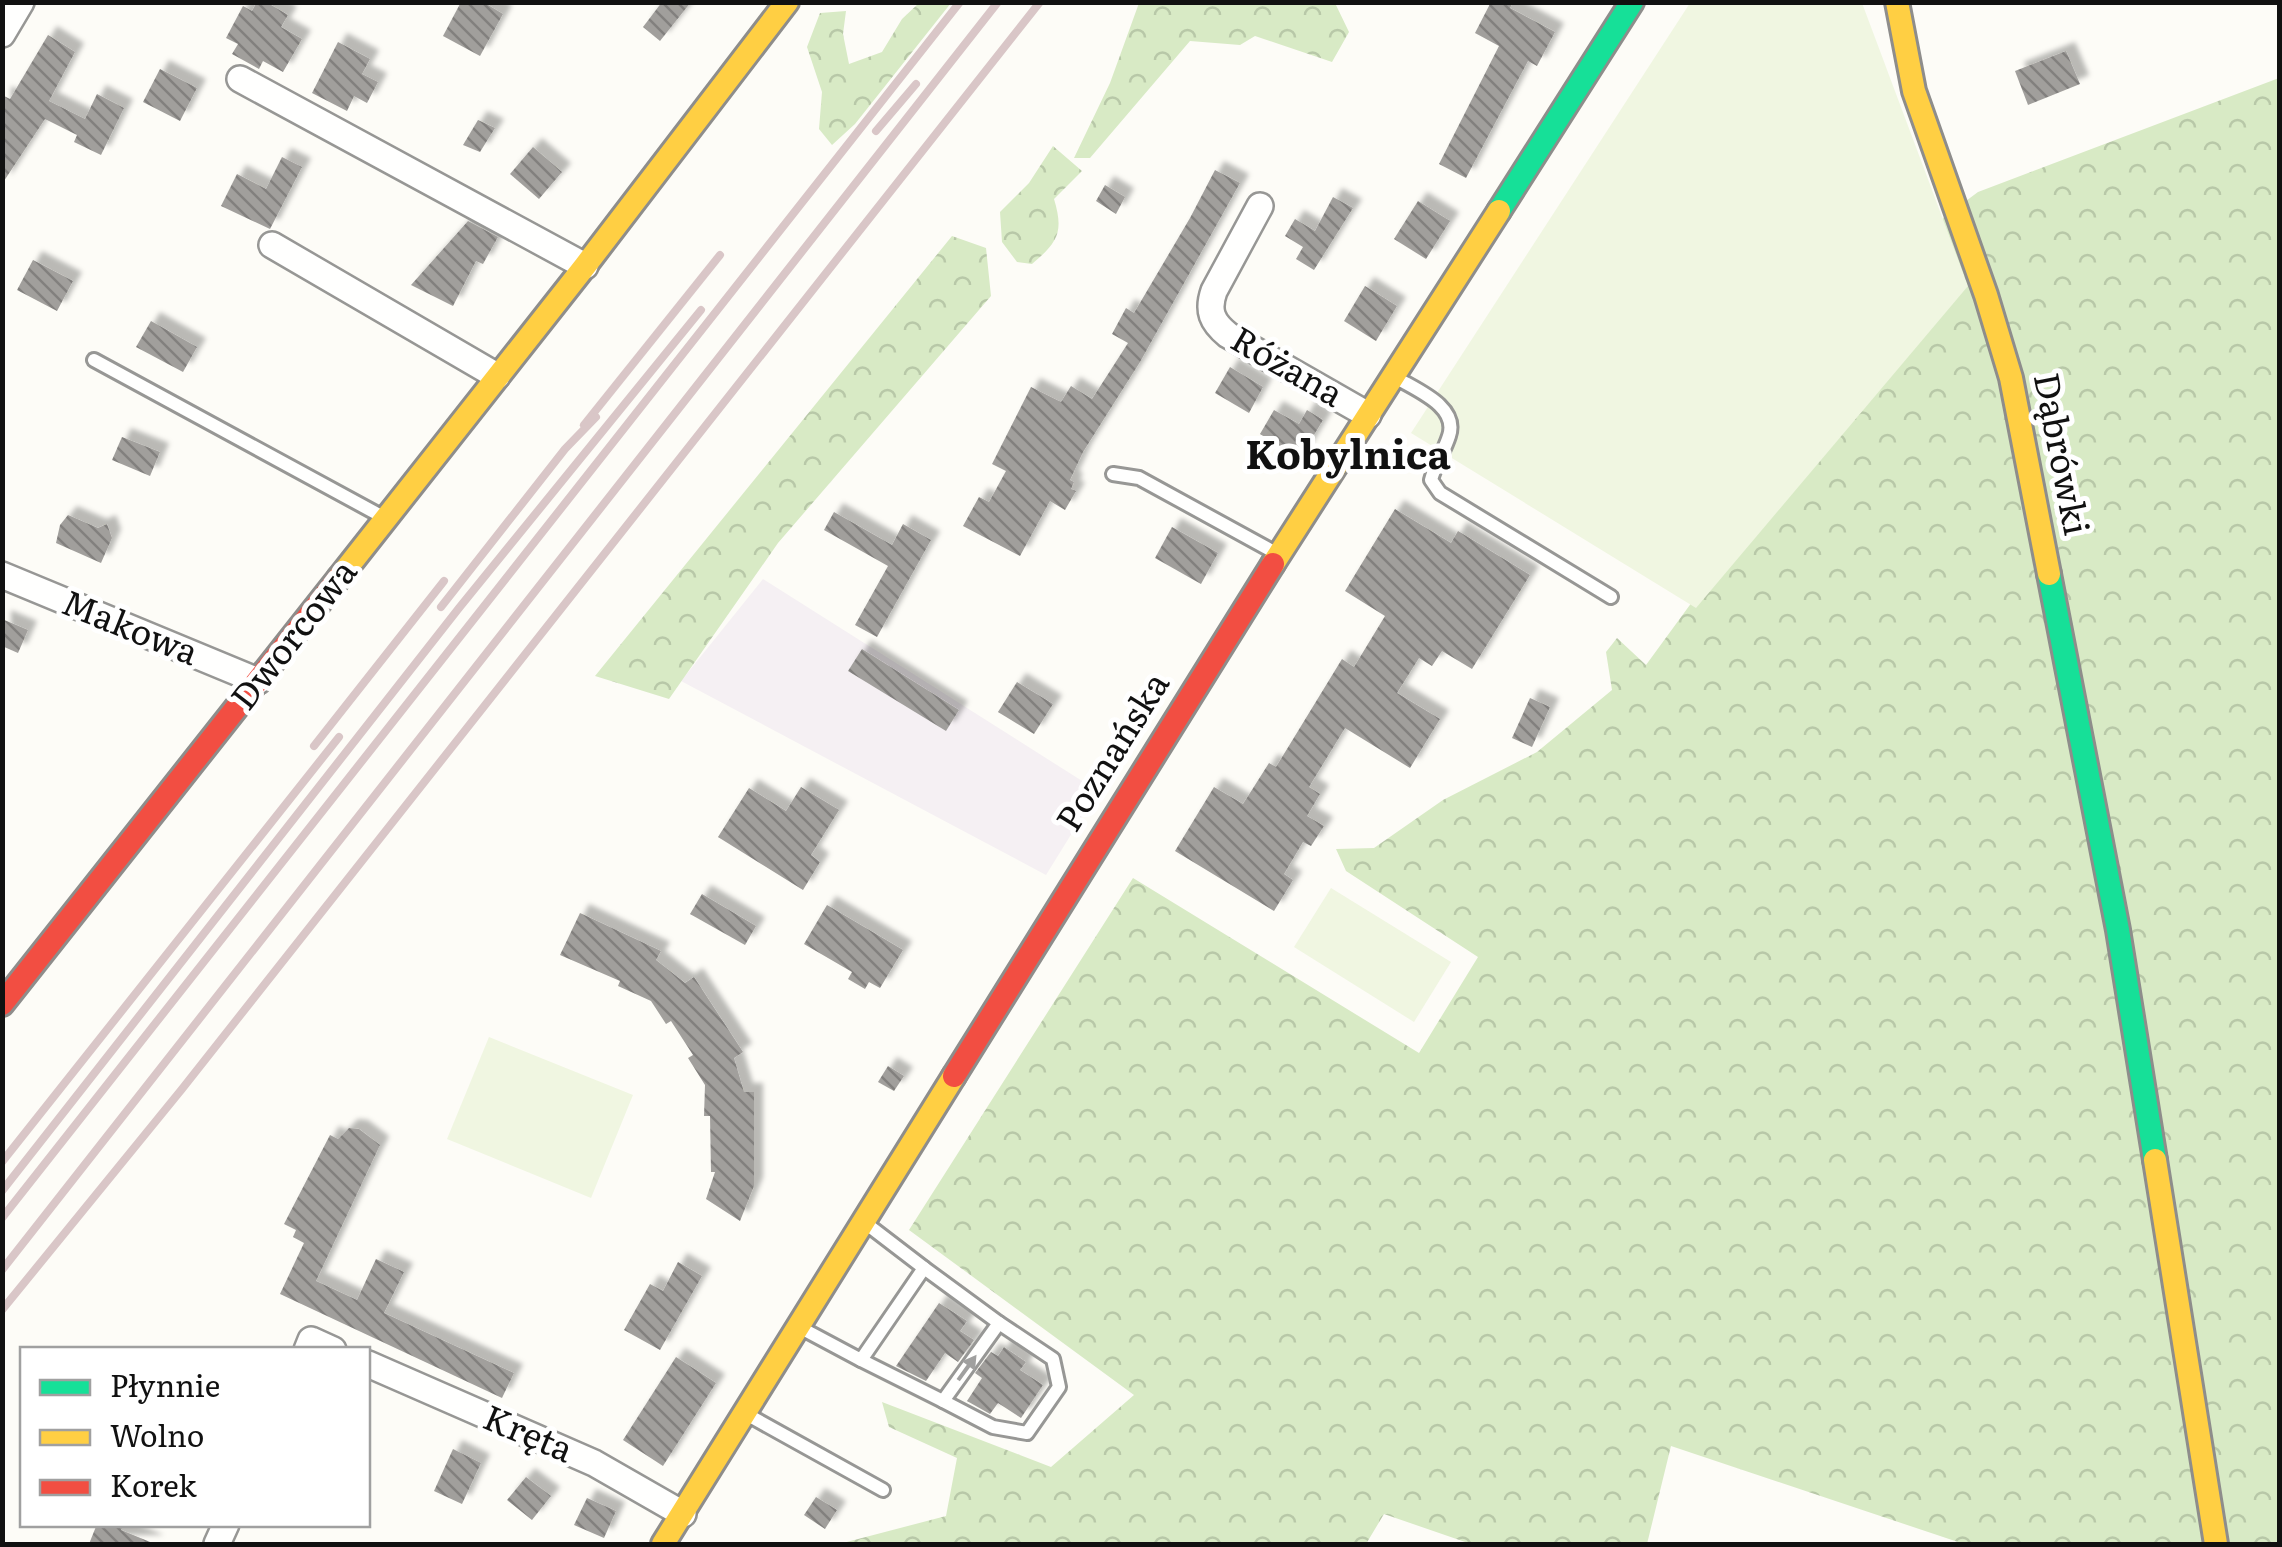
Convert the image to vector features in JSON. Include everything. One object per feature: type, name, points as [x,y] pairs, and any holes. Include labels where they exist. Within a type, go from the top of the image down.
[{"type":"street","points":[[2,34],[21,2]]},
{"type":"street","name":"Dworcowa","points":[[2,1004],[585,266],[787,2]]},
{"type":"street","name":"Poznańska","points":[[664,1544],[1368,414],[1632,2]]},
{"type":"street","name":"Dąbrówki","points":[[1897,2],[1914,91],[2011,378],[2118,930],[2216,1544]]},
{"type":"street","points":[[240,79],[585,266]]},
{"type":"street","name":"Różana","points":[[1260,206],[1214,291],[1211,316],[1228,335],[1368,414]]},
{"type":"street","points":[[272,245],[497,376]]},
{"type":"street","name":"Makowa","points":[[2,575],[258,681]]},
{"type":"street","name":"Kręta","points":[[370,1365],[594,1463],[683,1514]]},
{"type":"lane","points":[[94,360],[385,519]]},
{"type":"lane","points":[[1393,376],[1441,406],[1449,416],[1451,430],[1431,480],[1440,493],[1611,598]]},
{"type":"lane","points":[[1113,474],[1139,478],[1280,555]]},
{"type":"lane","points":[[799,1326],[993,1427],[1027,1432],[1059,1388],[1053,1359],[864,1222]]},
{"type":"lane","points":[[861,1360],[924,1268]]},
{"type":"lane","points":[[943,1401],[999,1323]]},
{"type":"lane","points":[[746,1413],[883,1490]]},
{"type":"shaded area","points":[[763,579],[1098,791],[1046,875],[681,681]]},
{"type":"green space","points":[[920,2],[951,3],[855,124],[832,145],[819,129],[822,92],[807,47],[820,13],[846,11],[843,34],[849,64],[882,52],[902,19]]},
{"type":"green space","points":[[1139,3],[1335,3],[1349,32],[1332,62],[1255,36],[1240,45],[1190,41],[1090,158],[1074,158],[1110,83]]},
{"type":"green space","points":[[1690,3],[1862,3],[1968,286],[1696,608],[1411,433]]},
{"type":"green space","points":[[2279,78],[2279,1544],[1964,1544],[1671,1446],[1647,1544],[1471,1544],[1384,1514],[1366,1544],[839,1544],[946,1516],[957,1458],[889,1427],[882,1402],[1051,1467],[1134,1395],[909,1230],[1133,878],[1419,1053],[1478,957],[1346,871],[1336,849],[1374,848],[1443,800],[1537,752],[1612,690],[1606,652],[1617,638],[1646,665],[1909,305],[1943,218],[1978,192]]},
{"type":"green space","points":[[1053,146],[1082,171],[1054,199],[1058,228],[1048,249],[1032,264],[1017,262],[1002,242],[1000,212],[1029,183]]},
{"type":"green space","points":[[952,236],[986,248],[991,296],[778,543],[669,699],[595,676]]},
{"type":"green space","points":[[1331,888],[1451,962],[1414,1022],[1294,947]]},
{"type":"green space","points":[[489,1037],[633,1095],[591,1198],[447,1139]]},
{"type":"building","points":[[257,2],[266,2],[288,15],[281,27],[302,39],[283,72],[263,61],[259,69],[232,54],[238,44],[226,38],[243,6],[252,11]]},
{"type":"building","points":[[461,2],[483,2],[503,14],[480,56],[443,36]]},
{"type":"building","points":[[662,2],[691,2],[660,41],[643,27]]},
{"type":"building","points":[[1491,2],[1513,2],[1510,8],[1555,32],[1537,66],[1528,61],[1466,178],[1439,164],[1499,46],[1475,33]]},
{"type":"building","points":[[48,35],[75,52],[49,101],[85,119],[97,94],[124,108],[101,155],[74,142],[77,135],[45,119],[2,184],[2,95],[10,99]]},
{"type":"building","points":[[338,42],[370,59],[362,74],[378,82],[367,103],[354,96],[347,111],[312,93]]},
{"type":"building","points":[[2066,51],[2080,84],[2028,105],[2015,71]]},
{"type":"building","points":[[160,69],[197,88],[180,121],[143,102]]},
{"type":"building","points":[[478,120],[495,128],[480,152],[463,145]]},
{"type":"building","points":[[533,147],[562,172],[539,199],[510,174]]},
{"type":"building","points":[[282,157],[302,167],[270,229],[221,206],[237,174],[266,189]]},
{"type":"building","points":[[1215,170],[1240,183],[1140,362],[1083,452],[1070,480],[1074,482],[1071,489],[1076,491],[1065,510],[1050,501],[1020,556],[963,526],[979,497],[989,502],[1006,471],[992,464],[1031,387],[1061,402],[1071,386],[1092,399],[1128,343],[1112,334],[1126,308],[1134,313]]},
{"type":"building","points":[[1105,185],[1125,197],[1116,214],[1096,201]]},
{"type":"building","points":[[1333,197],[1353,208],[1314,270],[1296,259],[1303,247],[1285,236],[1295,219],[1315,231]]},
{"type":"building","points":[[1418,201],[1450,221],[1426,259],[1394,239]]},
{"type":"building","points":[[468,221],[498,237],[483,264],[476,261],[453,306],[411,285]]},
{"type":"building","points":[[33,260],[73,281],[57,311],[17,290]]},
{"type":"building","points":[[1365,286],[1397,306],[1376,341],[1344,321]]},
{"type":"building","points":[[151,321],[197,347],[183,372],[136,347]]},
{"type":"building","points":[[1230,367],[1263,387],[1249,413],[1215,393]]},
{"type":"building","points":[[1274,410],[1299,424],[1307,410],[1323,420],[1300,458],[1260,434]]},
{"type":"building","points":[[122,437],[160,452],[150,476],[112,460]]},
{"type":"building","points":[[1395,509],[1451,543],[1458,531],[1530,575],[1472,669],[1442,651],[1432,666],[1419,658],[1397,693],[1440,719],[1410,768],[1345,728],[1309,787],[1320,794],[1307,816],[1324,826],[1311,846],[1303,842],[1284,874],[1293,880],[1274,911],[1175,851],[1214,787],[1243,804],[1269,763],[1276,767],[1342,659],[1354,667],[1385,616],[1345,591]]},
{"type":"building","points":[[834,512],[892,545],[903,524],[931,540],[877,637],[855,625],[888,566],[824,530]]},
{"type":"building","points":[[68,515],[98,528],[107,524],[112,538],[101,563],[56,543],[60,525]]},
{"type":"building","points":[[1172,527],[1218,553],[1201,584],[1155,558]]},
{"type":"building","points":[[2,619],[28,630],[18,653],[2,646]]},
{"type":"building","points":[[862,649],[959,710],[946,731],[848,671]]},
{"type":"building","points":[[1017,682],[1053,704],[1034,734],[998,712]]},
{"type":"building","points":[[1530,698],[1550,707],[1532,747],[1512,738]]},
{"type":"building","points":[[801,787],[839,810],[811,855],[820,862],[803,890],[718,837],[749,788],[786,811]]},
{"type":"building","points":[[702,894],[756,926],[745,945],[690,914]]},
{"type":"building","points":[[827,905],[903,950],[880,988],[869,982],[865,989],[848,979],[852,972],[804,944]]},
{"type":"building","points":[[580,913],[661,951],[656,960],[685,983],[694,977],[743,1052],[734,1058],[744,1092],[754,1092],[754,1186],[740,1221],[706,1199],[715,1172],[711,1172],[710,1116],[704,1116],[705,1085],[688,1058],[693,1055],[671,1021],[666,1024],[651,1001],[618,986],[620,981],[560,955]]},
{"type":"building","points":[[888,1066],[904,1076],[894,1091],[878,1082]]},
{"type":"building","points":[[349,1128],[359,1129],[380,1145],[316,1281],[357,1300],[376,1259],[404,1272],[384,1313],[514,1373],[502,1398],[280,1294],[304,1243],[293,1237],[296,1230],[284,1224],[330,1135],[338,1139]]},
{"type":"building","points":[[678,1262],[702,1276],[660,1350],[624,1330],[650,1284],[663,1291]]},
{"type":"building","points":[[939,1303],[967,1321],[960,1331],[974,1340],[958,1362],[945,1353],[926,1381],[896,1366]]},
{"type":"building","points":[[1004,1347],[1026,1362],[1020,1370],[1043,1385],[1021,1418],[998,1403],[990,1414],[967,1401],[982,1378],[975,1373],[991,1352],[998,1356]]},
{"type":"building","points":[[676,1357],[716,1383],[663,1466],[623,1440]]},
{"type":"building","points":[[453,1449],[481,1463],[462,1504],[434,1491]]},
{"type":"building","points":[[526,1477],[551,1496],[532,1520],[507,1500]]},
{"type":"building","points":[[816,1497],[837,1510],[825,1529],[804,1515]]},
{"type":"building","points":[[587,1498],[616,1511],[604,1538],[574,1525]]},
{"type":"building","points":[[96,1527],[122,1527],[121,1530],[155,1544],[89,1544]]},
{"type":"railway","points":[[2,1218],[960,2]]},
{"type":"railway","points":[[2,1270],[998,2]]},
{"type":"railway","points":[[2,1310],[182,1089],[1040,2]]},
{"type":"railway","points":[[876,131],[916,84]]},
{"type":"railway","points":[[584,425],[720,255]]},
{"type":"railway","points":[[2,1191],[459,608],[701,310]]},
{"type":"railway","points":[[441,607],[565,449],[596,417]]},
{"type":"railway","points":[[314,746],[444,581]]},
{"type":"railway","points":[[2,1162],[339,737]]},
{"type":"traffic: fast","points":[[1499,211],[1632,2]]},
{"type":"traffic: fast","points":[[2049,574],[2118,930],[2155,1160]]},
{"type":"traffic: slow","points":[[339,578],[787,2]]},
{"type":"traffic: slow","points":[[1897,2],[1914,91],[2011,378],[2049,574]]},
{"type":"traffic: slow","points":[[1273,564],[1499,211]]},
{"type":"traffic: slow","points":[[663,1544],[954,1076]]},
{"type":"traffic: slow","points":[[2155,1160],[2216,1544]]},
{"type":"traffic: jam","points":[[954,1076],[1273,564]]},
{"type":"traffic: jam","points":[[2,1004],[339,578]]},
{"type":"district","name":"Kobylnica","points":[[1348,455]]}]
